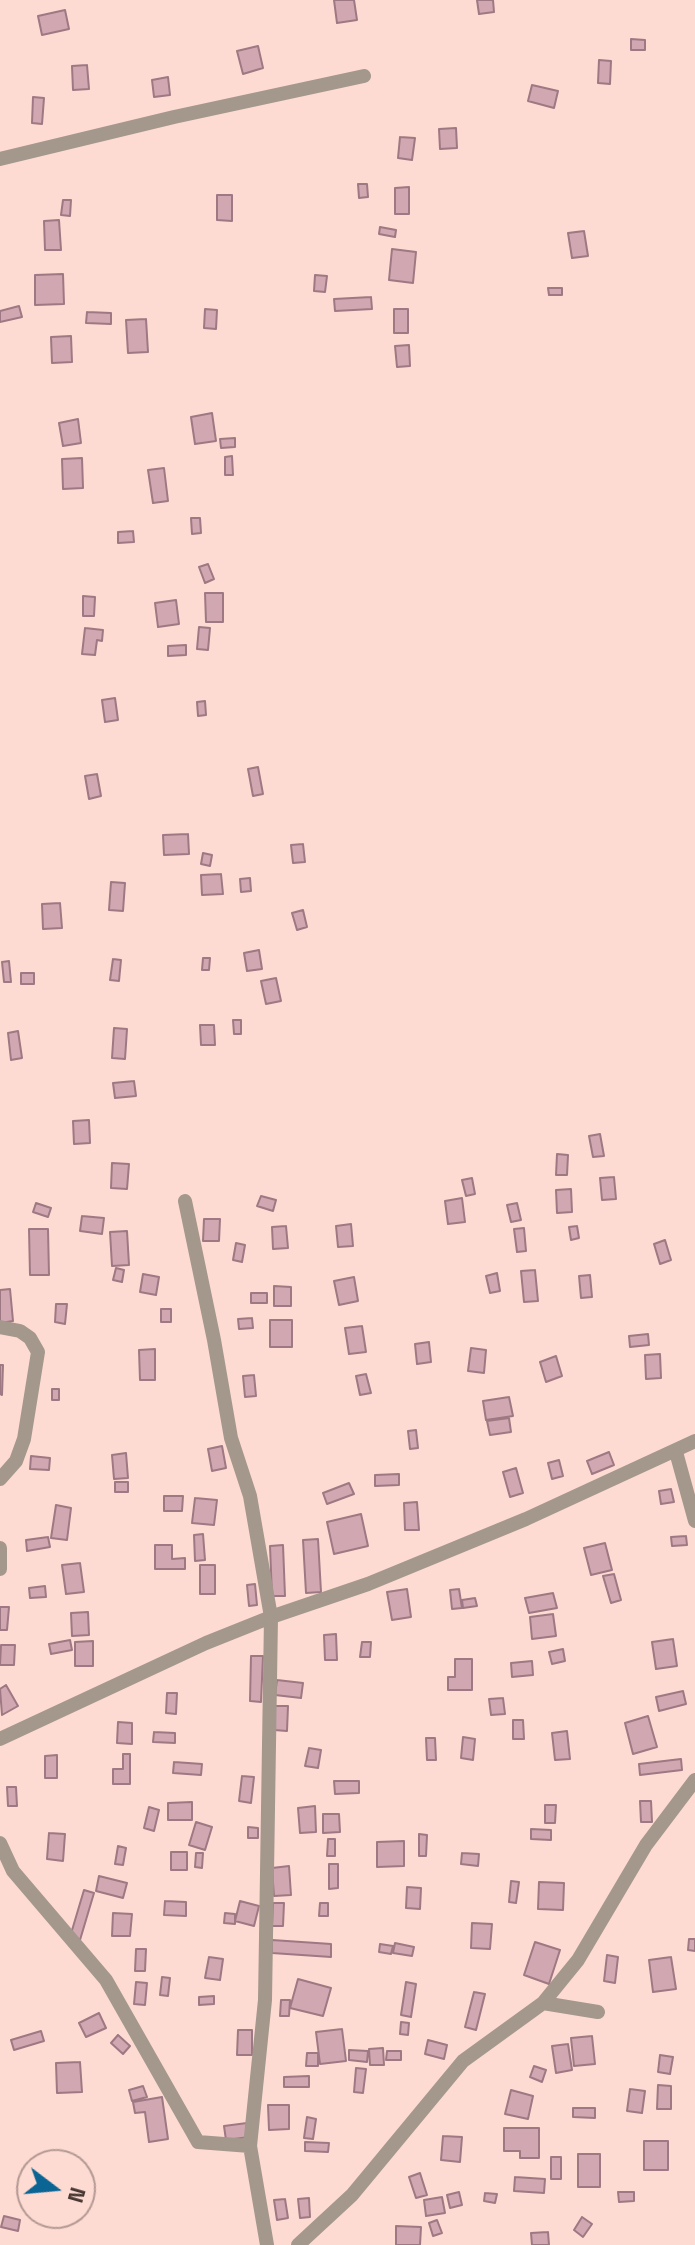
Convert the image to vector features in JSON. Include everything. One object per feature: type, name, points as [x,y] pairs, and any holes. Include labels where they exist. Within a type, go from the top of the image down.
[{"type":"street","points":[[0,159],[364,76]]},
{"type":"street","points":[[185,1201],[228,1425],[250,1496],[271,1617],[265,2000],[250,2146],[267,2245]]},
{"type":"street","points":[[0,1327],[20,1331],[30,1338],[38,1352],[24,1439],[16,1461],[0,1479]]},
{"type":"street","points":[[0,1739],[206,1643],[368,1584],[526,1519],[695,1441]]},
{"type":"street","points":[[676,1452],[695,1521]]},
{"type":"street","points":[[0,1548],[0,1569]]},
{"type":"street","points":[[298,2245],[352,2195],[463,2061],[543,2003],[578,1960],[646,1845],[695,1780]]},
{"type":"street","points":[[0,1843],[13,1871],[106,1980],[198,2142],[250,2146]]},
{"type":"street","points":[[543,2003],[598,2012]]},
{"type":"building","points":[[334,0],[354,0],[357,20],[337,23]]},
{"type":"building","points":[[477,0],[493,0],[494,12],[479,14]]},
{"type":"building","points":[[65,10],[69,29],[42,35],[38,16]]},
{"type":"building","points":[[631,39],[645,40],[645,50],[631,50]]},
{"type":"building","points":[[258,46],[263,68],[243,74],[237,51]]},
{"type":"building","points":[[599,60],[611,61],[610,84],[598,83]]},
{"type":"building","points":[[87,65],[89,89],[73,90],[72,66]]},
{"type":"building","points":[[168,77],[170,95],[154,97],[152,80]]},
{"type":"building","points":[[532,85],[558,91],[554,108],[528,101]]},
{"type":"building","points":[[33,97],[44,98],[42,124],[32,123]]},
{"type":"building","points":[[456,128],[457,148],[440,149],[439,129]]},
{"type":"building","points":[[400,137],[415,138],[412,160],[398,158]]},
{"type":"building","points":[[358,184],[367,184],[368,197],[359,198]]},
{"type":"building","points":[[409,187],[409,214],[395,214],[395,188]]},
{"type":"building","points":[[217,195],[232,195],[232,221],[217,220]]},
{"type":"building","points":[[63,200],[71,200],[70,216],[61,215]]},
{"type":"building","points":[[59,220],[61,250],[45,250],[44,221]]},
{"type":"building","points":[[380,227],[396,230],[395,237],[379,234]]},
{"type":"building","points":[[584,231],[588,256],[572,258],[568,233]]},
{"type":"building","points":[[392,249],[416,252],[413,283],[389,280]]},
{"type":"building","points":[[63,274],[64,304],[35,305],[35,275]]},
{"type":"building","points":[[315,275],[327,276],[325,292],[314,291]]},
{"type":"building","points":[[548,288],[562,288],[562,295],[549,295]]},
{"type":"building","points":[[371,297],[372,309],[335,311],[334,299]]},
{"type":"building","points":[[19,306],[22,317],[0,322],[0,311]]},
{"type":"building","points":[[205,309],[217,310],[216,329],[204,328]]},
{"type":"building","points":[[394,309],[408,309],[408,333],[394,333]]},
{"type":"building","points":[[87,312],[111,313],[111,324],[86,323]]},
{"type":"building","points":[[146,319],[148,352],[128,353],[126,320]]},
{"type":"building","points":[[71,336],[72,362],[52,363],[51,337]]},
{"type":"building","points":[[409,345],[410,366],[397,367],[395,346]]},
{"type":"building","points":[[212,413],[216,441],[195,444],[191,417]]},
{"type":"building","points":[[78,419],[81,443],[63,446],[59,423]]},
{"type":"building","points":[[235,438],[235,447],[221,448],[220,439]]},
{"type":"building","points":[[232,456],[233,475],[225,475],[225,457]]},
{"type":"building","points":[[82,458],[83,488],[63,489],[62,459]]},
{"type":"building","points":[[164,468],[168,501],[153,503],[148,470]]},
{"type":"building","points":[[191,518],[200,518],[201,533],[192,534]]},
{"type":"building","points":[[133,531],[134,542],[118,543],[118,532]]},
{"type":"building","points":[[208,564],[214,579],[205,583],[199,567]]},
{"type":"building","points":[[205,593],[223,593],[223,622],[206,622]]},
{"type":"building","points":[[83,596],[95,597],[94,616],[83,616]]},
{"type":"building","points":[[176,600],[179,624],[158,627],[155,603]]},
{"type":"building","points":[[199,627],[210,628],[208,650],[197,649]]},
{"type":"building","points":[[85,628],[103,630],[102,641],[97,640],[95,655],[82,654]]},
{"type":"building","points":[[186,645],[186,655],[168,656],[168,646]]},
{"type":"building","points":[[115,698],[118,720],[105,722],[102,700]]},
{"type":"building","points":[[205,701],[206,715],[198,716],[197,702]]},
{"type":"building","points":[[258,767],[263,794],[253,796],[248,769]]},
{"type":"building","points":[[97,774],[101,796],[89,799],[85,776]]},
{"type":"building","points":[[188,834],[189,854],[164,855],[163,835]]},
{"type":"building","points":[[303,844],[305,862],[293,863],[291,845]]},
{"type":"building","points":[[203,853],[212,855],[210,866],[201,864]]},
{"type":"building","points":[[221,874],[223,894],[202,895],[201,875]]},
{"type":"building","points":[[250,878],[251,891],[241,892],[240,879]]},
{"type":"building","points":[[111,882],[125,883],[123,911],[109,910]]},
{"type":"building","points":[[60,903],[62,928],[43,929],[42,904]]},
{"type":"building","points":[[303,910],[307,927],[297,930],[292,913]]},
{"type":"building","points":[[259,950],[262,969],[247,971],[244,953]]},
{"type":"building","points":[[203,958],[210,958],[209,970],[202,970]]},
{"type":"building","points":[[113,959],[121,960],[119,981],[110,980]]},
{"type":"building","points":[[9,961],[11,982],[4,982],[2,962]]},
{"type":"building","points":[[21,973],[34,973],[34,984],[21,984]]},
{"type":"building","points":[[276,978],[281,1001],[266,1004],[261,981]]},
{"type":"building","points":[[233,1020],[241,1020],[241,1034],[234,1034]]},
{"type":"building","points":[[200,1025],[214,1025],[215,1045],[201,1045]]},
{"type":"building","points":[[114,1028],[127,1029],[125,1059],[112,1058]]},
{"type":"building","points":[[18,1031],[22,1058],[11,1060],[8,1033]]},
{"type":"building","points":[[134,1081],[136,1096],[115,1098],[113,1083]]},
{"type":"building","points":[[89,1120],[90,1143],[74,1144],[73,1121]]},
{"type":"building","points":[[600,1134],[604,1156],[593,1157],[589,1136]]},
{"type":"building","points":[[557,1154],[568,1155],[567,1175],[556,1175]]},
{"type":"building","points":[[112,1163],[129,1164],[127,1189],[111,1188]]},
{"type":"building","points":[[614,1177],[616,1199],[602,1200],[600,1178]]},
{"type":"building","points":[[472,1178],[475,1194],[466,1196],[462,1180]]},
{"type":"building","points":[[571,1189],[572,1212],[557,1213],[556,1190]]},
{"type":"building","points":[[261,1196],[276,1200],[273,1211],[257,1206]]},
{"type":"building","points":[[462,1198],[465,1222],[448,1224],[445,1201]]},
{"type":"building","points":[[36,1203],[51,1208],[48,1217],[33,1212]]},
{"type":"building","points":[[517,1203],[521,1220],[511,1222],[507,1205]]},
{"type":"building","points":[[82,1216],[104,1218],[102,1234],[80,1231]]},
{"type":"building","points":[[204,1219],[220,1219],[219,1241],[203,1241]]},
{"type":"building","points":[[351,1224],[353,1246],[338,1247],[336,1226]]},
{"type":"building","points":[[286,1226],[288,1248],[273,1249],[272,1227]]},
{"type":"building","points":[[577,1226],[579,1238],[571,1240],[569,1227]]},
{"type":"building","points":[[524,1228],[526,1251],[517,1252],[514,1229]]},
{"type":"building","points":[[29,1229],[48,1229],[49,1275],[30,1275]]},
{"type":"building","points":[[127,1231],[129,1265],[112,1266],[110,1232]]},
{"type":"building","points":[[665,1240],[671,1260],[660,1264],[654,1244]]},
{"type":"building","points":[[236,1243],[245,1245],[242,1262],[233,1260]]},
{"type":"building","points":[[116,1268],[124,1270],[122,1282],[113,1280]]},
{"type":"building","points":[[535,1270],[538,1301],[524,1302],[521,1271]]},
{"type":"building","points":[[497,1273],[500,1291],[490,1293],[486,1276]]},
{"type":"building","points":[[143,1274],[159,1277],[156,1295],[140,1292]]},
{"type":"building","points":[[590,1275],[592,1297],[581,1298],[579,1276]]},
{"type":"building","points":[[354,1277],[358,1301],[339,1305],[334,1281]]},
{"type":"building","points":[[274,1286],[291,1287],[291,1306],[274,1306]]},
{"type":"building","points":[[10,1289],[13,1321],[0,1323],[0,1290]]},
{"type":"building","points":[[251,1293],[267,1293],[267,1303],[251,1303]]},
{"type":"building","points":[[56,1304],[67,1304],[65,1324],[55,1322]]},
{"type":"building","points":[[161,1309],[171,1309],[171,1322],[161,1322]]},
{"type":"building","points":[[252,1318],[253,1328],[239,1329],[238,1319]]},
{"type":"building","points":[[270,1320],[292,1320],[292,1347],[270,1347]]},
{"type":"building","points":[[362,1326],[366,1352],[349,1354],[345,1328]]},
{"type":"building","points":[[648,1334],[649,1345],[630,1347],[629,1336]]},
{"type":"building","points":[[429,1342],[431,1362],[417,1364],[415,1344]]},
{"type":"building","points":[[471,1348],[486,1350],[484,1373],[468,1371]]},
{"type":"building","points":[[155,1349],[155,1380],[140,1380],[139,1350]]},
{"type":"building","points":[[660,1354],[661,1378],[646,1379],[645,1355]]},
{"type":"building","points":[[556,1356],[562,1376],[546,1382],[540,1362]]},
{"type":"building","points":[[0,1365],[3,1365],[2,1395],[0,1394]]},
{"type":"building","points":[[366,1374],[371,1393],[360,1395],[356,1376]]},
{"type":"building","points":[[254,1375],[256,1396],[245,1397],[243,1376]]},
{"type":"building","points":[[52,1389],[59,1389],[59,1400],[52,1400]]},
{"type":"building","points":[[509,1397],[513,1416],[486,1420],[483,1401]]},
{"type":"building","points":[[509,1418],[511,1432],[490,1435],[487,1421]]},
{"type":"building","points":[[416,1430],[418,1448],[410,1449],[408,1431]]},
{"type":"building","points":[[222,1446],[226,1468],[212,1471],[208,1449]]},
{"type":"building","points":[[609,1452],[614,1465],[592,1474],[587,1461]]},
{"type":"building","points":[[126,1453],[128,1478],[114,1479],[112,1455]]},
{"type":"building","points":[[31,1456],[50,1458],[49,1470],[30,1469]]},
{"type":"building","points":[[559,1460],[563,1476],[552,1479],[548,1463]]},
{"type":"building","points":[[516,1468],[523,1493],[510,1497],[503,1472]]},
{"type":"building","points":[[399,1474],[399,1485],[375,1486],[375,1475]]},
{"type":"building","points":[[115,1482],[128,1482],[128,1492],[115,1492]]},
{"type":"building","points":[[349,1483],[354,1494],[327,1504],[323,1493]]},
{"type":"building","points":[[671,1489],[674,1502],[661,1504],[659,1491]]},
{"type":"building","points":[[164,1496],[183,1496],[182,1511],[164,1511]]},
{"type":"building","points":[[195,1498],[217,1500],[214,1525],[192,1523]]},
{"type":"building","points":[[417,1502],[419,1530],[405,1530],[404,1503]]},
{"type":"building","points":[[56,1505],[71,1508],[67,1540],[51,1538]]},
{"type":"building","points":[[361,1514],[368,1546],[334,1554],[327,1522]]},
{"type":"building","points":[[203,1534],[205,1560],[195,1561],[194,1535]]},
{"type":"building","points":[[686,1536],[687,1545],[672,1546],[671,1537]]},
{"type":"building","points":[[48,1537],[50,1547],[27,1551],[26,1540]]},
{"type":"building","points":[[318,1539],[321,1592],[306,1593],[303,1540]]},
{"type":"building","points":[[605,1543],[612,1570],[591,1575],[584,1548]]},
{"type":"building","points":[[155,1545],[172,1545],[172,1559],[185,1558],[185,1569],[155,1569]]},
{"type":"building","points":[[283,1545],[285,1596],[272,1596],[270,1546]]},
{"type":"building","points":[[80,1563],[84,1592],[66,1594],[62,1565]]},
{"type":"building","points":[[200,1565],[215,1565],[215,1594],[200,1594]]},
{"type":"building","points":[[614,1574],[621,1600],[611,1603],[603,1576]]},
{"type":"building","points":[[255,1584],[257,1605],[249,1606],[247,1585]]},
{"type":"building","points":[[45,1586],[46,1597],[30,1598],[29,1588]]},
{"type":"building","points":[[407,1589],[411,1617],[392,1620],[387,1592]]},
{"type":"building","points":[[459,1589],[462,1608],[452,1609],[450,1590]]},
{"type":"building","points":[[553,1593],[557,1608],[529,1613],[525,1598]]},
{"type":"building","points":[[475,1598],[477,1606],[463,1608],[462,1600]]},
{"type":"building","points":[[0,1607],[9,1607],[7,1630],[0,1630]]},
{"type":"building","points":[[88,1612],[89,1635],[72,1636],[71,1613]]},
{"type":"building","points":[[553,1614],[556,1636],[532,1639],[530,1617]]},
{"type":"building","points":[[336,1634],[337,1660],[325,1660],[324,1635]]},
{"type":"building","points":[[673,1639],[677,1666],[656,1669],[652,1642]]},
{"type":"building","points":[[70,1640],[72,1650],[51,1654],[49,1644]]},
{"type":"building","points":[[93,1641],[93,1666],[75,1666],[75,1642]]},
{"type":"building","points":[[362,1642],[371,1642],[370,1657],[360,1657]]},
{"type":"building","points":[[1,1645],[15,1645],[14,1665],[0,1665]]},
{"type":"building","points":[[563,1649],[565,1661],[552,1664],[549,1652]]},
{"type":"building","points":[[251,1656],[263,1656],[261,1702],[250,1701]]},
{"type":"building","points":[[455,1659],[472,1659],[472,1690],[448,1690],[448,1677],[455,1677]]},
{"type":"building","points":[[532,1661],[533,1675],[512,1677],[511,1663]]},
{"type":"building","points":[[277,1680],[303,1683],[301,1698],[275,1695]]},
{"type":"building","points":[[6,1685],[18,1706],[2,1715],[0,1689]]},
{"type":"building","points":[[683,1691],[686,1704],[659,1711],[656,1697]]},
{"type":"building","points":[[167,1693],[177,1693],[176,1714],[166,1713]]},
{"type":"building","points":[[503,1698],[505,1714],[491,1715],[489,1699]]},
{"type":"building","points":[[275,1706],[288,1706],[287,1731],[274,1730]]},
{"type":"building","points":[[648,1716],[657,1747],[633,1754],[625,1723]]},
{"type":"building","points":[[513,1720],[523,1720],[524,1739],[513,1739]]},
{"type":"building","points":[[118,1722],[132,1723],[132,1744],[117,1743]]},
{"type":"building","points":[[567,1731],[570,1759],[555,1760],[552,1733]]},
{"type":"building","points":[[154,1732],[175,1733],[175,1743],[153,1742]]},
{"type":"building","points":[[463,1737],[475,1739],[473,1760],[461,1758]]},
{"type":"building","points":[[426,1738],[435,1738],[436,1760],[427,1760]]},
{"type":"building","points":[[309,1748],[321,1750],[318,1768],[305,1766]]},
{"type":"building","points":[[123,1754],[130,1754],[130,1784],[113,1784],[113,1769],[123,1769]]},
{"type":"building","points":[[57,1755],[57,1778],[45,1778],[45,1756]]},
{"type":"building","points":[[681,1759],[682,1770],[640,1775],[639,1764]]},
{"type":"building","points":[[174,1762],[202,1764],[201,1775],[173,1773]]},
{"type":"building","points":[[242,1776],[254,1777],[251,1803],[239,1801]]},
{"type":"building","points":[[334,1781],[359,1781],[359,1793],[335,1794]]},
{"type":"building","points":[[7,1787],[16,1787],[17,1806],[8,1806]]},
{"type":"building","points":[[640,1801],[651,1801],[652,1822],[641,1822]]},
{"type":"building","points":[[192,1802],[192,1820],[168,1820],[168,1803]]},
{"type":"building","points":[[545,1805],[556,1805],[555,1823],[545,1823]]},
{"type":"building","points":[[315,1806],[316,1832],[300,1833],[298,1808]]},
{"type":"building","points":[[149,1807],[159,1810],[154,1831],[144,1828]]},
{"type":"building","points":[[323,1814],[339,1814],[340,1832],[323,1833]]},
{"type":"building","points":[[196,1822],[212,1827],[205,1850],[189,1845]]},
{"type":"building","points":[[248,1827],[258,1828],[258,1838],[248,1838]]},
{"type":"building","points":[[531,1829],[551,1830],[551,1840],[531,1839]]},
{"type":"building","points":[[49,1833],[65,1834],[63,1861],[47,1859]]},
{"type":"building","points":[[419,1834],[427,1835],[426,1856],[419,1856]]},
{"type":"building","points":[[328,1839],[335,1839],[335,1856],[327,1856]]},
{"type":"building","points":[[404,1841],[404,1866],[377,1867],[377,1842]]},
{"type":"building","points":[[118,1846],[126,1848],[123,1865],[115,1864]]},
{"type":"building","points":[[171,1852],[187,1852],[187,1870],[171,1870]]},
{"type":"building","points":[[196,1853],[203,1853],[202,1868],[195,1867]]},
{"type":"building","points":[[462,1853],[479,1854],[478,1866],[461,1864]]},
{"type":"building","points":[[329,1864],[338,1864],[338,1888],[329,1889]]},
{"type":"building","points":[[289,1866],[291,1895],[274,1896],[272,1868]]},
{"type":"building","points":[[99,1876],[127,1883],[123,1898],[96,1891]]},
{"type":"building","points":[[511,1881],[519,1882],[516,1903],[509,1902]]},
{"type":"building","points":[[539,1882],[564,1883],[563,1910],[538,1909]]},
{"type":"building","points":[[407,1887],[421,1888],[420,1909],[406,1908]]},
{"type":"building","points":[[84,1890],[94,1893],[80,1940],[70,1937]]},
{"type":"building","points":[[165,1901],[186,1902],[186,1916],[164,1915]]},
{"type":"building","points":[[240,1901],[259,1906],[254,1926],[235,1921]]},
{"type":"building","points":[[273,1903],[284,1903],[283,1926],[272,1926]]},
{"type":"building","points":[[320,1903],[328,1903],[328,1916],[319,1916]]},
{"type":"building","points":[[113,1913],[132,1914],[130,1936],[112,1936]]},
{"type":"building","points":[[225,1913],[235,1914],[235,1924],[224,1923]]},
{"type":"building","points":[[472,1923],[492,1924],[490,1949],[471,1948]]},
{"type":"building","points":[[689,1939],[695,1939],[695,1951],[688,1950]]},
{"type":"building","points":[[272,1940],[331,1944],[331,1957],[272,1953]]},
{"type":"building","points":[[535,1942],[560,1950],[549,1984],[524,1975]]},
{"type":"building","points":[[395,1943],[414,1947],[412,1956],[393,1953]]},
{"type":"building","points":[[380,1944],[393,1946],[391,1954],[379,1952]]},
{"type":"building","points":[[136,1949],[146,1949],[145,1971],[135,1971]]},
{"type":"building","points":[[607,1955],[618,1957],[615,1983],[604,1981]]},
{"type":"building","points":[[209,1957],[223,1959],[220,1980],[205,1978]]},
{"type":"building","points":[[671,1957],[676,1989],[653,1992],[649,1960]]},
{"type":"building","points":[[162,1977],[170,1978],[168,1996],[160,1995]]},
{"type":"building","points":[[298,1979],[331,1988],[323,2016],[290,2008]]},
{"type":"building","points":[[136,1982],[147,1983],[145,2005],[134,2004]]},
{"type":"building","points":[[406,1982],[416,1984],[411,2017],[401,2015]]},
{"type":"building","points":[[474,1992],[485,1994],[476,2030],[465,2027]]},
{"type":"building","points":[[214,1996],[214,2004],[199,2005],[199,1997]]},
{"type":"building","points":[[281,2000],[290,2000],[289,2016],[280,2016]]},
{"type":"building","points":[[99,2013],[106,2028],[86,2037],[79,2023]]},
{"type":"building","points":[[401,2022],[409,2023],[408,2035],[400,2034]]},
{"type":"building","points":[[342,2029],[346,2061],[320,2064],[316,2032]]},
{"type":"building","points":[[238,2030],[252,2030],[252,2055],[237,2055]]},
{"type":"building","points":[[41,2031],[44,2041],[14,2050],[11,2040]]},
{"type":"building","points":[[118,2035],[130,2046],[123,2054],[111,2043]]},
{"type":"building","points":[[592,2036],[595,2064],[574,2066],[571,2038]]},
{"type":"building","points":[[428,2040],[447,2045],[444,2059],[425,2054]]},
{"type":"building","points":[[568,2044],[572,2070],[556,2073],[552,2046]]},
{"type":"building","points":[[383,2048],[384,2065],[370,2065],[369,2049]]},
{"type":"building","points":[[349,2050],[368,2051],[367,2062],[349,2060]]},
{"type":"building","points":[[387,2051],[401,2051],[401,2060],[386,2060]]},
{"type":"building","points":[[307,2053],[318,2053],[318,2066],[306,2066]]},
{"type":"building","points":[[660,2055],[673,2057],[670,2074],[658,2072]]},
{"type":"building","points":[[80,2062],[82,2092],[57,2093],[56,2063]]},
{"type":"building","points":[[534,2066],[546,2070],[542,2082],[530,2077]]},
{"type":"building","points":[[356,2068],[366,2069],[363,2093],[354,2092]]},
{"type":"building","points":[[309,2076],[309,2087],[284,2087],[284,2077]]},
{"type":"building","points":[[658,2085],[671,2086],[671,2109],[657,2109]]},
{"type":"building","points":[[143,2086],[147,2097],[132,2101],[129,2090]]},
{"type":"building","points":[[630,2089],[645,2091],[642,2113],[627,2111]]},
{"type":"building","points":[[511,2090],[533,2096],[528,2119],[505,2114]]},
{"type":"building","points":[[162,2097],[168,2139],[149,2142],[145,2112],[135,2113],[133,2102]]},
{"type":"building","points":[[268,2105],[289,2105],[289,2129],[269,2130]]},
{"type":"building","points":[[573,2108],[595,2108],[595,2118],[573,2117]]},
{"type":"building","points":[[307,2117],[316,2119],[313,2139],[304,2138]]},
{"type":"building","points":[[247,2123],[249,2137],[226,2140],[224,2126]]},
{"type":"building","points":[[504,2128],[539,2128],[539,2158],[520,2158],[520,2151],[504,2151]]},
{"type":"building","points":[[443,2136],[462,2137],[460,2162],[441,2160]]},
{"type":"building","points":[[644,2141],[668,2141],[668,2170],[644,2170]]},
{"type":"building","points":[[305,2142],[329,2143],[328,2152],[305,2151]]},
{"type":"building","points":[[578,2154],[600,2154],[600,2187],[578,2187]]},
{"type":"building","points":[[551,2157],[561,2157],[561,2179],[551,2179]]},
{"type":"building","points":[[420,2173],[427,2195],[416,2198],[409,2177]]},
{"type":"building","points":[[515,2177],[545,2179],[544,2193],[514,2191]]},
{"type":"building","points":[[459,2192],[462,2205],[450,2208],[447,2195]]},
{"type":"building","points":[[618,2192],[634,2192],[634,2201],[619,2202]]},
{"type":"building","points":[[485,2193],[497,2194],[495,2203],[484,2201]]},
{"type":"building","points":[[442,2197],[445,2213],[426,2216],[424,2200]]},
{"type":"building","points":[[309,2198],[310,2217],[300,2218],[298,2199]]},
{"type":"building","points":[[285,2199],[288,2218],[277,2220],[274,2200]]},
{"type":"building","points":[[4,2216],[16,2219],[18,2229],[18,2231],[1,2227]]},
{"type":"building","points":[[582,2217],[592,2224],[583,2237],[574,2230]]},
{"type":"building","points":[[437,2220],[442,2233],[433,2236],[429,2223]]},
{"type":"building","points":[[396,2226],[421,2227],[420,2245],[396,2245]]},
{"type":"building","points":[[548,2232],[549,2245],[532,2245],[531,2233]]}]
